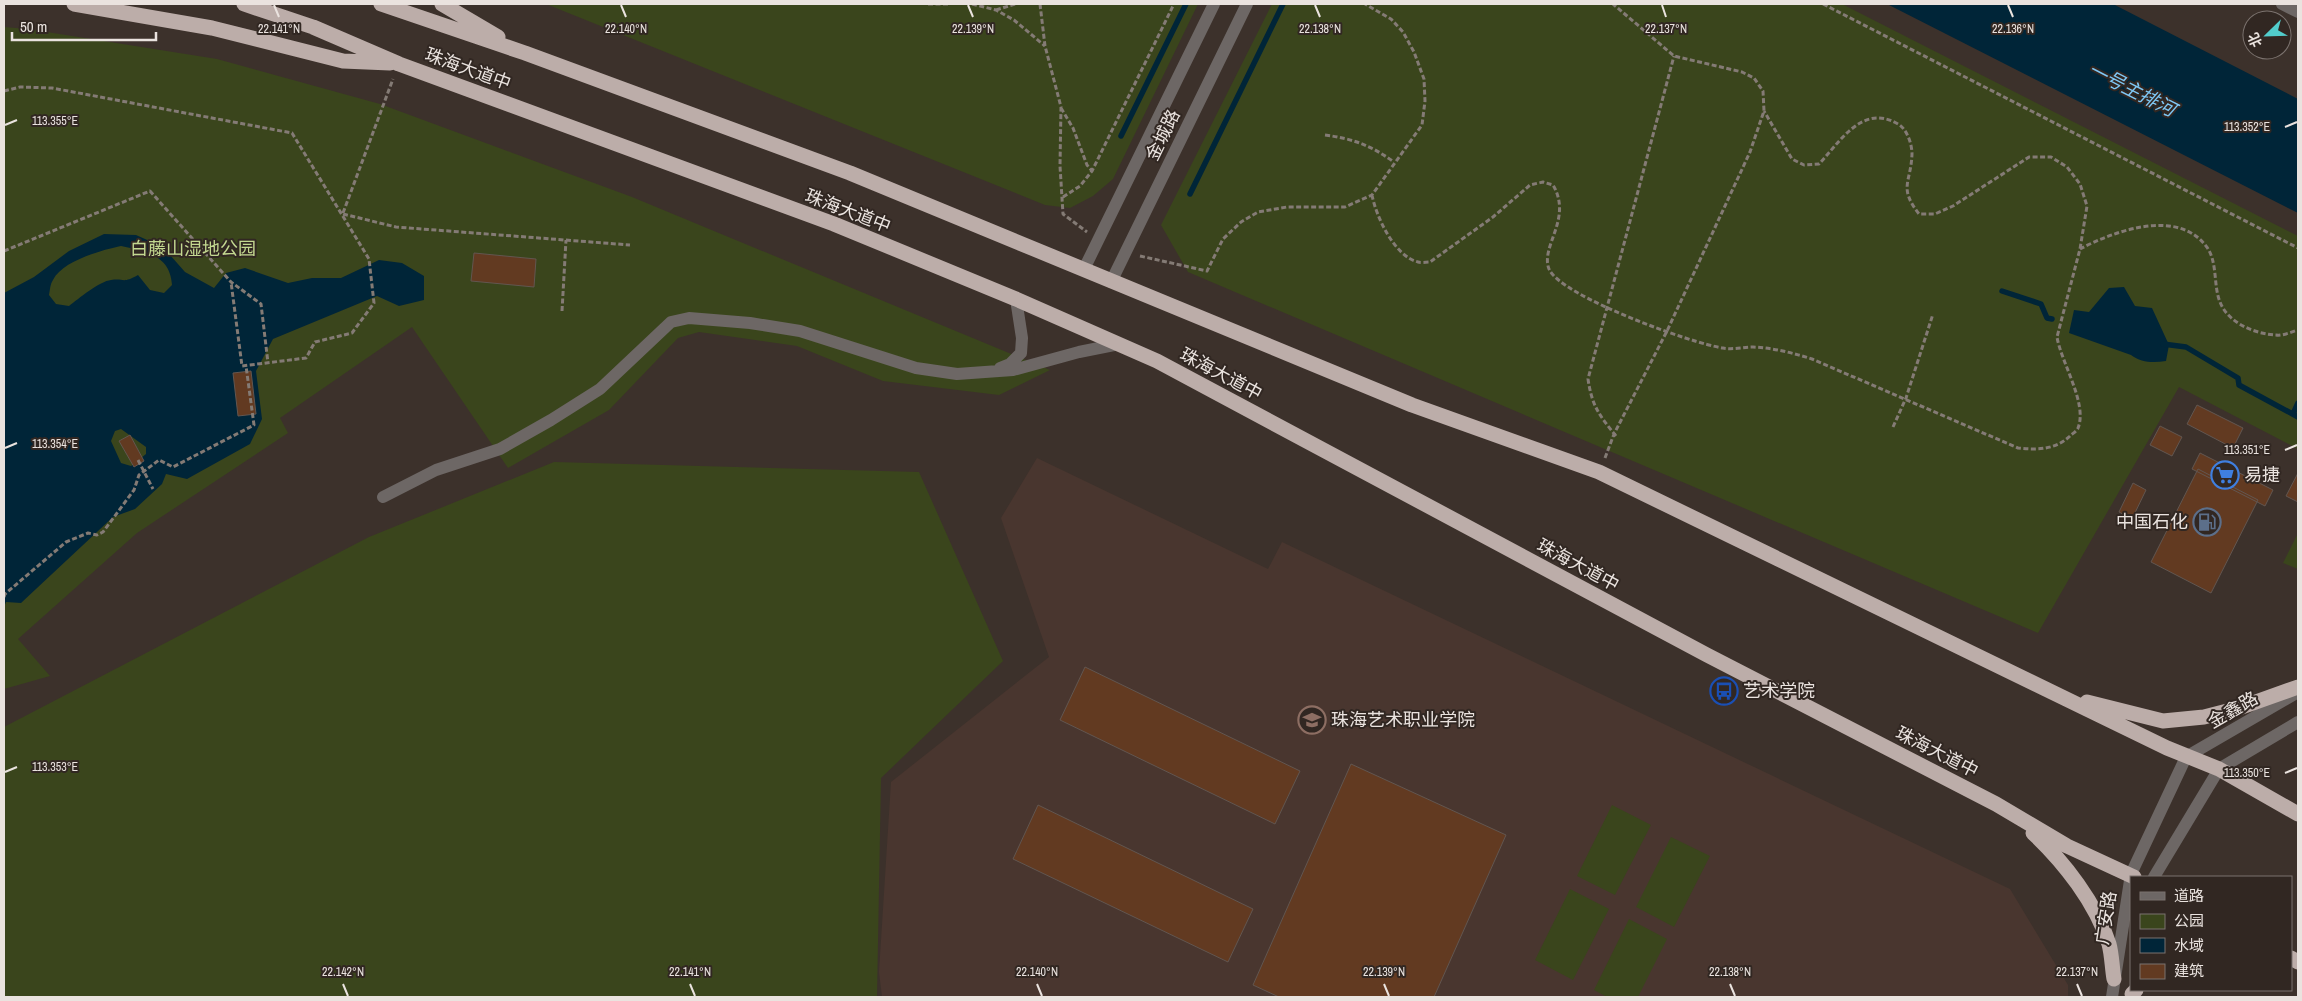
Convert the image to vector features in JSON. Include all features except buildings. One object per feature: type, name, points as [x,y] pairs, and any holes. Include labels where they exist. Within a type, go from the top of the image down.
[{"type":"highway","points":[[74,4],[212,28],[343,61],[399,64]]},
{"type":"highway","name":"珠海大道中","points":[[244,4],[313,27],[399,64],[834,224],[1016,299],[1157,360],[1707,655],[1996,804],[2067,846],[2132,876]]},
{"type":"highway","name":"珠海大道中","points":[[381,4],[524,53],[850,173],[1412,405],[1599,472],[2186,758],[2219,769],[2298,814]]},
{"type":"highway","points":[[442,4],[524,53]]},
{"type":"highway","points":[[2049,692],[2163,721],[2204,716],[2239,708],[2298,687]]},
{"type":"highway","points":[[1996,804],[2032,831],[2054,853],[2084,896],[2098,920],[2109,945],[2114,979]]},
{"type":"street","name":"金城路","points":[[1084,269],[1214,4]]},
{"type":"street","name":"金城路","points":[[1111,282],[1247,4]]},
{"type":"street","points":[[2282,4],[2298,12]]},
{"type":"street","points":[[993,371],[1010,364],[1021,353],[1022,338],[1016,299]]},
{"type":"street","points":[[383,498],[436,470],[500,449],[551,420],[600,389],[671,322],[689,318],[750,323],[800,331],[916,368],[957,374],[1012,370],[1079,352],[1119,344]]},
{"type":"street","name":"金鑫路","points":[[2186,758],[2298,692]]},
{"type":"street","points":[[2155,876],[2219,769],[2298,722]]},
{"type":"street","name":"广安路","points":[[2132,876],[2186,758]]},
{"type":"street","name":"广安路","points":[[2112,997],[2130,887]]},
{"type":"path","points":[[928,4],[950,4]]},
{"type":"path","points":[[972,4],[996,10],[1014,20],[1045,46]]},
{"type":"path","points":[[996,10],[1014,4]]},
{"type":"path","points":[[1040,4],[1045,46],[1061,107],[1073,128],[1087,165],[1092,172]]},
{"type":"path","points":[[1063,196],[1080,186],[1092,172],[1174,4]]},
{"type":"path","points":[[1125,253],[1207,271],[1224,239],[1241,222],[1258,212],[1287,207],[1345,207],[1372,194],[1394,162],[1408,147],[1422,125],[1425,101],[1424,79],[1414,52],[1403,32],[1391,19],[1365,4]]},
{"type":"path","points":[[1599,472],[1750,152],[1764,111],[1763,91],[1754,78],[1742,72],[1674,56],[1613,4]]},
{"type":"path","points":[[1823,4],[2298,248]]},
{"type":"path","points":[[1615,435],[1600,418],[1591,399],[1588,379],[1674,56]]},
{"type":"path","points":[[342,214],[399,64]]},
{"type":"path","points":[[4,91],[20,87],[52,88],[292,133],[369,260],[374,303],[352,334],[315,342],[306,358],[242,366],[231,282]]},
{"type":"path","points":[[1061,107],[1060,166],[1063,214],[1098,240]]},
{"type":"path","points":[[1372,194],[1375,211],[1382,225],[1404,254],[1418,262],[1430,262],[1493,217],[1530,185],[1543,182],[1553,185],[1560,196],[1561,208],[1548,259],[1549,269],[1561,283],[1598,304],[1701,344],[1724,349],[1752,347],[1780,350],[1804,356],[1906,398],[2018,448],[2052,447],[2066,440],[2078,428],[2080,409],[2059,349],[2057,337],[2080,249],[2087,206],[2080,184],[2067,167],[2051,157],[2029,157],[1954,206],[1935,214],[1919,214],[1910,202],[1906,182],[1912,153],[1903,126],[1892,120],[1877,117],[1859,122],[1838,141],[1818,164],[1804,165],[1792,159],[1764,111]]},
{"type":"path","points":[[1325,135],[1352,139],[1371,147],[1394,162]]},
{"type":"path","points":[[4,251],[150,190],[231,282],[261,304],[268,363]]},
{"type":"path","points":[[342,214],[396,227],[630,245]]},
{"type":"path","points":[[2080,249],[2103,237],[2131,228],[2161,226],[2189,232],[2207,247],[2215,272],[2220,302],[2235,322],[2258,332],[2278,336],[2298,330]]},
{"type":"path","points":[[562,311],[566,240]]},
{"type":"path","points":[[1893,428],[1906,398],[1933,314]]},
{"type":"path","points":[[4,597],[5,594],[66,542],[88,533],[97,534],[102,532],[134,490],[139,475],[159,460],[173,467],[254,425],[246,366]]},
{"type":"path","points":[[138,460],[153,489]]},
{"type":"shaded area","name":"珠海艺术职业学院","points":[[1037,458],[1268,569],[1282,542],[2010,889],[2068,985],[2068,997],[882,997],[879,972],[891,782],[1049,657],[1001,518]]},
{"type":"green space","points":[[546,4],[1198,4],[1113,179],[1093,196],[1070,208],[1045,205]]},
{"type":"green space","points":[[1272,4],[1842,4],[2298,236],[2298,449],[2179,387],[2038,633],[1188,272],[1161,225]]},
{"type":"green space","name":"白藤山湿地公园","points":[[4,27],[28,29],[217,59],[380,104],[632,197],[1050,370],[999,395],[883,381],[797,346],[699,332],[678,338],[609,410],[508,468],[412,327],[280,418],[288,433],[137,533],[18,639],[50,676],[4,689]]},
{"type":"green space","points":[[554,462],[919,472],[1003,661],[881,778],[877,997],[4,997],[4,727],[369,537]]},
{"type":"green space","points":[[2298,533],[2298,569],[2283,563]]},
{"type":"green space","points":[[1612,805],[1651,825],[1615,895],[1577,876]]},
{"type":"green space","points":[[1671,837],[1710,856],[1674,927],[1636,907]]},
{"type":"green space","points":[[1570,889],[1609,909],[1573,980],[1535,960]]},
{"type":"green space","points":[[1629,919],[1667,939],[1638,997],[1607,997],[1594,990]]},
{"type":"water","name":"一号主排河","points":[[1887,4],[2113,4],[2298,99],[2298,213]]},
{"type":"water","points":[[104,234],[136,235],[163,247],[185,272],[214,288],[226,273],[245,268],[288,283],[312,278],[341,278],[379,260],[402,263],[424,276],[424,300],[399,306],[377,296],[273,339],[256,371],[262,419],[250,444],[187,479],[166,474],[162,484],[135,509],[113,517],[21,603],[6,602],[4,607],[4,293],[34,277],[69,251]],"holes":[[[121,246],[156,256],[167,267],[172,285],[164,293],[150,290],[138,275],[126,280],[106,281],[69,306],[56,304],[49,295],[51,283],[58,273],[83,257]],[[121,429],[146,447],[146,454],[131,466],[121,463],[111,441],[115,431]]]},
{"type":"water","points":[[2124,287],[2135,306],[2152,308],[2169,345],[2166,361],[2143,361],[2069,333],[2074,310],[2089,312],[2109,288]]},
{"type":"waterway","points":[[1121,136],[1186,4]]},
{"type":"waterway","points":[[1190,194],[1283,4]]},
{"type":"waterway","points":[[2002,291],[2041,304],[2047,318],[2052,319]]},
{"type":"waterway","points":[[2163,344],[2186,347],[2238,378],[2239,385],[2298,417]]},
{"type":"waterway","points":[[2293,414],[2298,403]]},
{"type":"place","name":"易捷","points":[[2225,475]]},
{"type":"place","name":"中国石化","points":[[2207,522]]},
{"type":"place","name":"艺术学院","points":[[1724,691]]},
{"type":"place","name":"珠海艺术职业学院","points":[[1312,720]]}]
